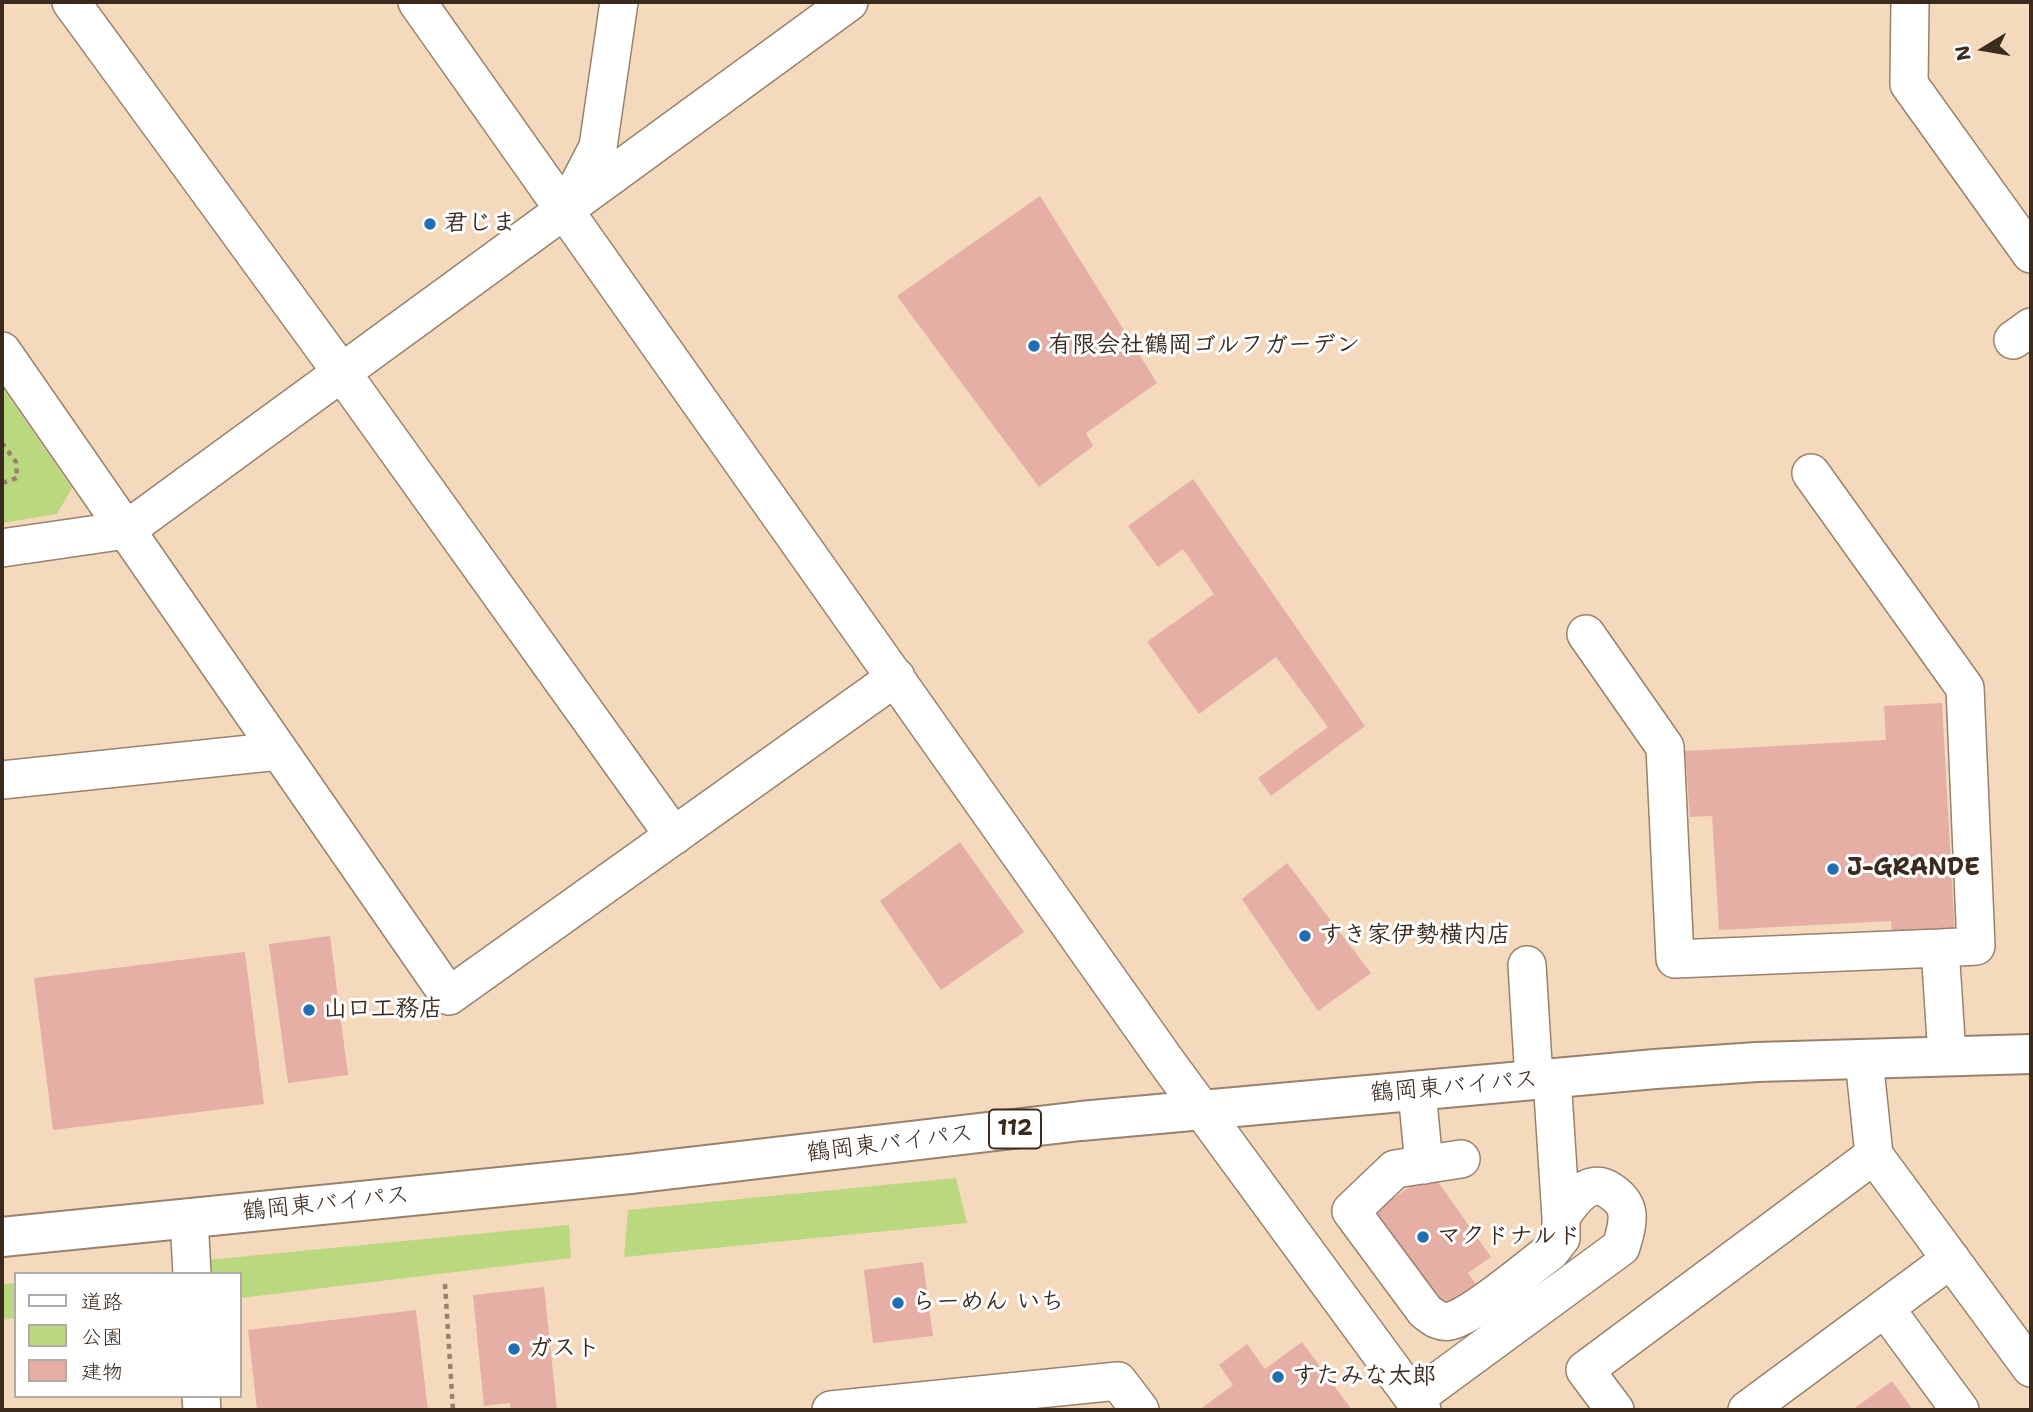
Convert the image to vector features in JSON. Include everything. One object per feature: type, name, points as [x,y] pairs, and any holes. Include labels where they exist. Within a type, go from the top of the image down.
[{"type":"highway","name":"鶴岡東バイパス","points":[[2,1237],[630,1174],[1081,1121],[1543,1079],[1757,1062],[2031,1054]]},
{"type":"street","points":[[71,2],[342,373],[674,836]]},
{"type":"street","points":[[417,2],[1202,1110],[1418,1405],[1621,1247],[1627,1211],[1619,1198],[1604,1186],[1591,1186],[1575,1197],[1561,1217]]},
{"type":"street","points":[[565,210],[598,147],[619,2]]},
{"type":"street","points":[[2,548],[126,530],[849,2]]},
{"type":"street","points":[[1910,2],[1909,84],[2031,254]]},
{"type":"street","points":[[2,351],[449,996],[896,677]]},
{"type":"street","points":[[1586,634],[1665,747],[1675,959],[1976,946],[1965,688],[1811,473]]},
{"type":"street","points":[[2,780],[279,751]]},
{"type":"street","points":[[1940,948],[1947,1056]]},
{"type":"street","points":[[1461,1159],[1395,1169],[1351,1211],[1425,1311],[1437,1320],[1448,1321],[1467,1314],[1550,1252],[1561,1238],[1561,1217],[1527,965]]},
{"type":"street","points":[[1864,1059],[1874,1155],[2031,1368]]},
{"type":"street","points":[[1417,1091],[1424,1165]]},
{"type":"street","points":[[1615,1410],[1585,1370],[1874,1155]]},
{"type":"street","points":[[189,1218],[192,1272]]},
{"type":"street","points":[[1747,1410],[1951,1259]]},
{"type":"street","points":[[1885,1308],[1960,1410]]},
{"type":"street","points":[[831,1410],[1118,1381],[1140,1410]]},
{"type":"path","points":[[2,443],[16,462],[17,478],[2,483]]},
{"type":"path","points":[[445,1284],[453,1410]]},
{"type":"green space","points":[[2,387],[72,488],[57,514],[2,523]]},
{"type":"green space","points":[[956,1178],[967,1223],[624,1257],[628,1210]]},
{"type":"green space","points":[[569,1225],[571,1258],[242,1298],[242,1272],[209,1272],[208,1260]]},
{"type":"green space","points":[[14,1283],[14,1318],[2,1320],[2,1284]]},
{"type":"building","name":"有限会社鶴岡ゴルフガーデン","points":[[1040,196],[1157,383],[1086,433],[1093,446],[1039,487],[897,296]]},
{"type":"building","points":[[1193,479],[1365,726],[1271,796],[1258,778],[1328,727],[1276,657],[1199,714],[1147,642],[1214,594],[1183,549],[1158,567],[1128,526]]},
{"type":"building","name":"J-GRANDE","points":[[1942,703],[1955,936],[1892,940],[1891,921],[1719,930],[1712,816],[1690,817],[1685,751],[1886,740],[1884,706]]},
{"type":"building","points":[[960,842],[1024,932],[941,990],[880,901]]},
{"type":"building","name":"すき家伊勢横内店","points":[[1287,863],[1371,973],[1318,1011],[1242,899]]},
{"type":"building","name":"山口工務店","points":[[330,936],[348,1075],[288,1083],[269,944]]},
{"type":"building","points":[[245,952],[264,1104],[53,1130],[34,978]]},
{"type":"building","name":"マクドナルド","points":[[1431,1172],[1491,1257],[1468,1273],[1476,1284],[1434,1313],[1368,1216]]},
{"type":"building","name":"らーめん いち","points":[[923,1262],[933,1336],[873,1343],[864,1270]]},
{"type":"building","name":"ガスト","points":[[544,1287],[557,1410],[511,1410],[510,1403],[484,1406],[473,1295]]},
{"type":"building","points":[[416,1310],[428,1410],[257,1410],[248,1330]]},
{"type":"building","name":"すたみな太郎","points":[[1302,1342],[1352,1410],[1199,1410],[1233,1385],[1219,1365],[1247,1344],[1265,1369]]},
{"type":"building","points":[[1892,1381],[1913,1410],[1852,1410]]},
{"type":"place","name":"君じま","points":[[430,224]]},
{"type":"place","name":"有限会社鶴岡ゴルフガーデン","points":[[1034,346]]},
{"type":"place","name":"J-GRANDE","points":[[1833,869]]},
{"type":"place","name":"すき家伊勢横内店","points":[[1305,936]]},
{"type":"place","name":"山口工務店","points":[[309,1010]]},
{"type":"place","name":"マクドナルド","points":[[1423,1237]]},
{"type":"place","name":"らーめん いち","points":[[898,1303]]},
{"type":"place","name":"ガスト","points":[[514,1349]]},
{"type":"place","name":"すたみな太郎","points":[[1278,1377]]}]
